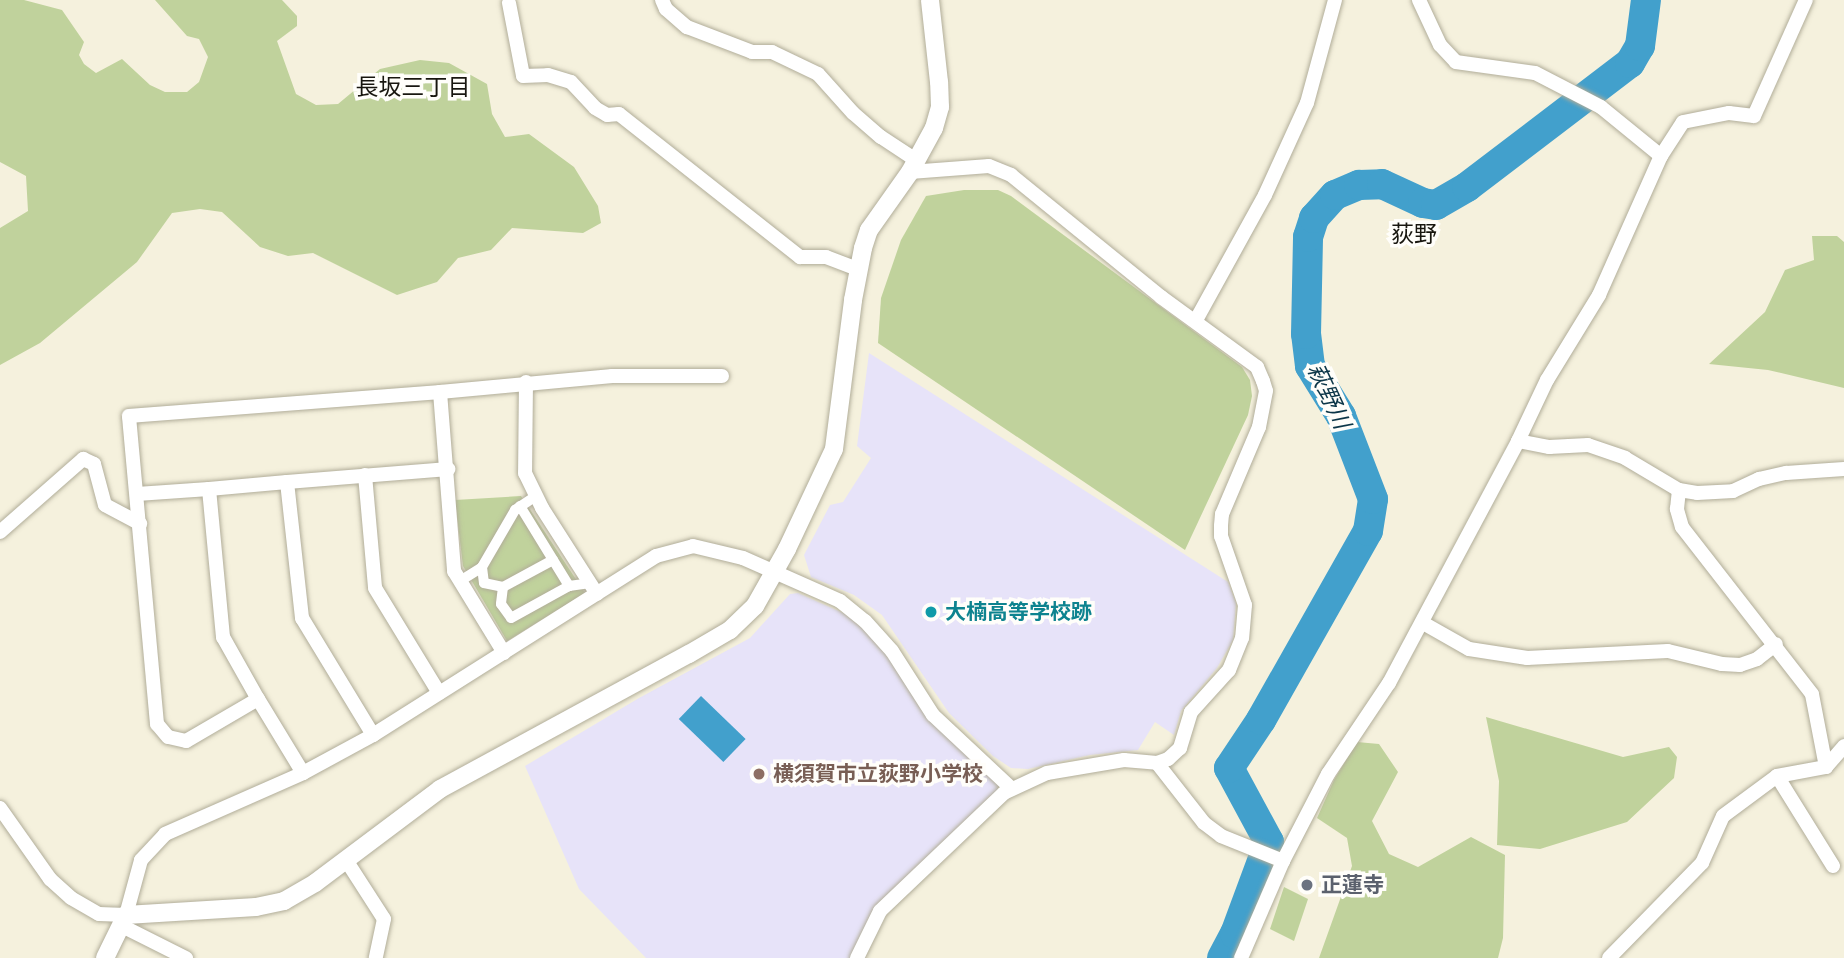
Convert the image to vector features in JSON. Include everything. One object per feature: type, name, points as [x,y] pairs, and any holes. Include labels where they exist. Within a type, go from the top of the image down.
[{"type":"street","points":[[662,0],[666,9],[687,27],[752,52],[772,52],[818,74],[853,113],[913,166],[989,166],[1011,175],[1161,297],[1257,367],[1266,391],[1259,427],[1222,514],[1221,536],[1245,605],[1242,638],[1229,670],[1191,712],[1180,748],[1168,759],[1157,763],[1124,760],[1047,773],[1004,793],[880,911],[857,958]]},
{"type":"street","points":[[123,920],[256,907],[285,901],[346,860],[440,789],[730,630],[755,606],[774,574],[834,449],[857,269],[869,230],[913,166],[934,128],[940,107],[930,0]]},
{"type":"street","points":[[1196,320],[1265,195],[1307,103],[1335,0]]},
{"type":"street","points":[[1419,0],[1440,45],[1456,62],[1535,73],[1601,107],[1661,156]]},
{"type":"street","points":[[1241,958],[1283,861],[1328,774],[1389,683],[1518,441],[1547,380],[1598,295],[1661,156],[1684,122],[1729,113],[1754,116],[1806,0]]},
{"type":"street","points":[[509,3],[523,76],[548,75],[571,82],[595,108],[607,115],[619,114],[800,257],[826,257],[857,269]]},
{"type":"street","points":[[258,699],[186,741],[168,737],[157,724],[129,416],[612,376],[722,376]]},
{"type":"street","points":[[526,382],[525,472],[536,496],[593,588]]},
{"type":"street","points":[[440,392],[454,571],[504,653]]},
{"type":"street","points":[[1518,441],[1549,447],[1588,445],[1625,458],[1679,489],[1697,493],[1733,491],[1759,479],[1786,473],[1844,469]]},
{"type":"street","points":[[0,532],[83,459],[94,464],[105,505],[140,524]]},
{"type":"street","points":[[137,494],[448,469]]},
{"type":"street","points":[[365,475],[375,587],[439,693]]},
{"type":"street","points":[[287,482],[302,618],[373,734]]},
{"type":"street","points":[[209,489],[223,637],[303,773]]},
{"type":"street","points":[[1679,489],[1677,509],[1682,527],[1776,644],[1812,694],[1826,767]]},
{"type":"street","points":[[460,581],[482,567],[520,506],[536,496]]},
{"type":"street","points":[[520,506],[569,586]]},
{"type":"street","points":[[105,958],[123,920],[141,860],[164,834],[303,773],[373,734],[504,653],[593,588],[656,556],[693,546],[743,558],[840,601],[865,621],[892,652],[933,715],[1012,789]]},
{"type":"street","points":[[482,567],[484,583],[503,587],[553,560]]},
{"type":"street","points":[[503,587],[501,604],[511,618],[569,586],[593,588]]},
{"type":"street","points":[[1423,622],[1469,649],[1527,658],[1668,651],[1721,664],[1740,665],[1757,659],[1776,644]]},
{"type":"street","points":[[1609,958],[1702,863],[1723,816],[1777,776],[1826,767],[1844,746]]},
{"type":"street","points":[[1157,763],[1204,823],[1221,836],[1283,861]]},
{"type":"street","points":[[1777,776],[1833,866]]},
{"type":"street","points":[[0,808],[50,879],[71,898],[99,914],[123,920],[186,958]]},
{"type":"street","points":[[346,860],[384,919],[376,958]]},
{"type":"shaded area","points":[[869,353],[1228,582],[1236,603],[1233,640],[1217,668],[1181,711],[1174,735],[1155,722],[1138,750],[1090,755],[1028,769],[1011,768],[993,756],[949,713],[882,615],[854,595],[811,577],[804,555],[830,505],[843,502],[871,458],[857,446]]},
{"type":"shaded area","name":"横須賀市立荻野小学校","points":[[798,593],[852,617],[888,652],[998,782],[998,796],[876,913],[858,958],[646,958],[579,889],[525,766],[639,698],[750,638],[790,594]]},
{"type":"green space","points":[[0,0],[24,0],[62,10],[84,42],[79,55],[84,64],[96,73],[122,59],[150,85],[165,92],[187,92],[199,82],[208,57],[199,39],[187,36],[155,0],[282,0],[297,16],[297,26],[277,41],[296,94],[316,105],[338,104],[380,69],[420,60],[449,63],[487,84],[492,114],[505,137],[529,134],[574,167],[598,206],[601,223],[583,233],[512,228],[491,250],[458,258],[437,282],[397,295],[313,253],[288,256],[260,247],[222,212],[200,209],[172,213],[137,262],[40,343],[0,365],[0,228],[28,211],[26,176],[0,162]]},
{"type":"green space","points":[[964,190],[998,190],[1011,196],[1242,367],[1250,380],[1252,396],[1248,415],[1185,550],[878,343],[881,298],[901,240],[926,196]]},
{"type":"green space","points":[[1812,236],[1837,236],[1844,242],[1844,388],[1768,370],[1709,364],[1765,312],[1785,270],[1814,260]]},
{"type":"green space","points":[[521,496],[585,593],[507,641],[463,566],[455,500]]},
{"type":"green space","points":[[1486,717],[1623,757],[1669,747],[1677,757],[1674,778],[1627,822],[1540,849],[1497,845],[1499,781]]},
{"type":"green space","points":[[1357,742],[1379,744],[1398,772],[1372,821],[1389,854],[1418,867],[1471,837],[1505,855],[1503,938],[1498,958],[1319,958],[1352,866],[1347,838],[1317,818],[1334,780]]},
{"type":"green space","points":[[1284,887],[1308,899],[1294,941],[1270,929]]},
{"type":"water","points":[[701,696],[746,739],[723,762],[679,719]]},
{"type":"waterway","name":"萩野川","points":[[1222,958],[1235,934],[1269,842],[1229,768],[1261,720],[1368,531],[1373,499],[1341,416],[1310,366],[1306,334],[1308,237],[1314,218],[1335,195],[1359,185],[1382,184],[1423,203],[1436,205],[1467,187],[1630,63],[1640,46],[1646,0]]},
{"type":"place","name":"大楠高等学校跡","points":[[931,612]]},
{"type":"place","name":"横須賀市立荻野小学校","points":[[759,774]]},
{"type":"place","name":"正蓮寺","points":[[1307,885]]},
{"type":"district","name":"長坂三丁目","points":[[413,87]]},
{"type":"district","name":"荻野","points":[[1414,234]]}]
